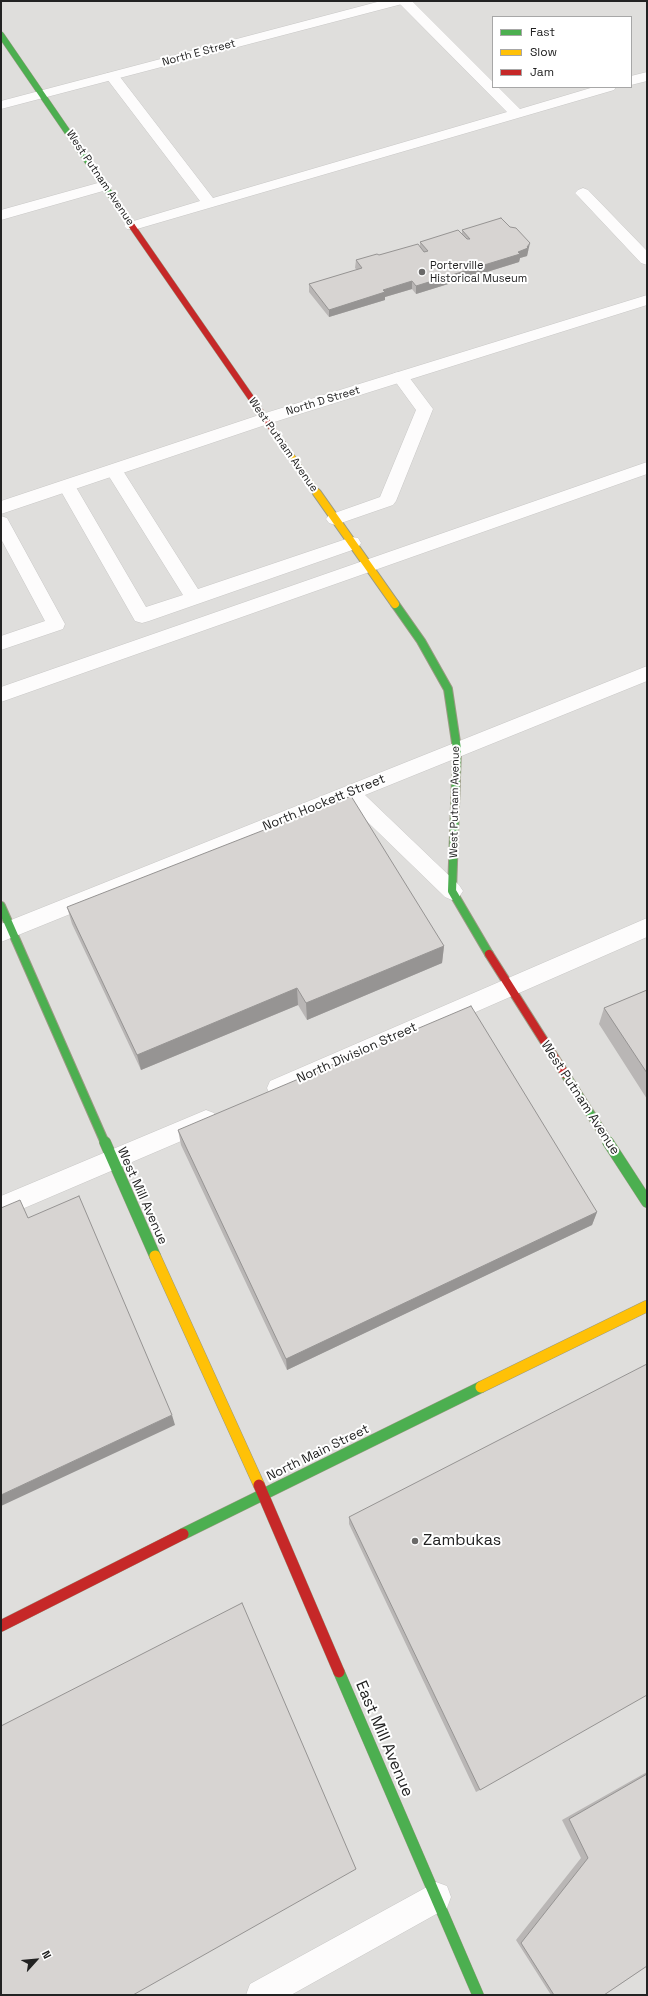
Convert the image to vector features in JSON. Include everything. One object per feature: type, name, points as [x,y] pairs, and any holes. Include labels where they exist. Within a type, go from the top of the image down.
[{"type":"street","name":"North E Street","points":[[1,105],[398,1]]},
{"type":"street","points":[[404,1],[516,113]]},
{"type":"street","name":"West Putnam Avenue","points":[[1,35],[265,419],[421,641],[448,690],[457,749],[452,891]]},
{"type":"street","points":[[112,76],[210,203]]},
{"type":"street","points":[[632,81],[647,76]]},
{"type":"street","points":[[132,226],[605,88]]},
{"type":"street","points":[[1,215],[105,186]]},
{"type":"street","points":[[584,193],[647,260]]},
{"type":"street","name":"North D Street","points":[[1,508],[265,419],[647,300]]},
{"type":"street","points":[[335,519],[387,501],[425,409],[400,377]]},
{"type":"street","points":[[1,695],[369,567],[647,468]]},
{"type":"street","points":[[114,470],[194,598]]},
{"type":"street","points":[[67,486],[142,616],[352,543]]},
{"type":"street","points":[[1,522],[56,624],[1,643]]},
{"type":"street","name":"North Hockett Street","points":[[6,931],[647,673]]},
{"type":"street","name":"West Putnam Avenue","points":[[350,793],[452,891],[509,987],[647,1202]]},
{"type":"street","name":"West Mill Avenue","points":[[1,906],[6,931],[263,1494]]},
{"type":"street","name":"North Division Street","points":[[256,1098],[647,927]]},
{"type":"street","points":[[1,1207],[112,1161],[228,1110]]},
{"type":"street","name":"North Main Street","points":[[1,1626],[263,1494],[647,1306]]},
{"type":"street","name":"East Mill Avenue","points":[[263,1494],[478,1995]]},
{"type":"street","points":[[261,1995],[436,1897]]},
{"type":"shaded area","points":[[1,1],[647,1],[647,1995],[1,1995]]},
{"type":"building","name":"Porterville Historical Museum","points":[[501,218],[510,227],[516,228],[530,243],[527,247],[528,248],[518,252],[520,254],[416,286],[412,281],[383,290],[385,292],[329,310],[309,284],[362,268],[356,260],[377,254],[379,255],[418,244],[424,252],[428,251],[420,242],[458,230],[467,239],[470,239],[462,230]]},
{"type":"building","points":[[351,796],[444,946],[306,1003],[297,988],[137,1055],[67,907]]},
{"type":"building","points":[[647,990],[647,1073],[604,1008]]},
{"type":"building","points":[[471,1006],[597,1212],[286,1359],[178,1130]]},
{"type":"building","points":[[79,1196],[172,1415],[1,1495],[1,1208],[20,1200],[28,1218]]},
{"type":"building","points":[[647,1364],[647,1695],[480,1790],[349,1517]]},
{"type":"building","points":[[242,1603],[356,1869],[133,1995],[1,1995],[1,1726]]},
{"type":"building","points":[[647,1774],[647,1966],[604,1995],[554,1995],[521,1943],[588,1858],[569,1819]]},
{"type":"traffic: fast","points":[[1,35],[132,226]]},
{"type":"traffic: fast","points":[[395,604],[421,641],[448,689],[457,749],[452,891],[489,954]]},
{"type":"traffic: fast","points":[[1,906],[155,1256]]},
{"type":"traffic: fast","points":[[565,1074],[647,1202]]},
{"type":"traffic: fast","points":[[183,1534],[481,1387]]},
{"type":"traffic: fast","points":[[339,1672],[478,1995]]},
{"type":"traffic: slow","points":[[285,447],[395,604]]},
{"type":"traffic: slow","points":[[155,1256],[259,1485]]},
{"type":"traffic: slow","points":[[481,1387],[647,1306]]},
{"type":"traffic: jam","points":[[132,226],[285,447]]},
{"type":"traffic: jam","points":[[489,954],[565,1074]]},
{"type":"traffic: jam","points":[[259,1485],[339,1672]]},
{"type":"traffic: jam","points":[[1,1626],[183,1534]]},
{"type":"place","name":"Porterville Historical Museum","points":[[422,272]]},
{"type":"place","name":"Zambukas","points":[[415,1541]]}]
